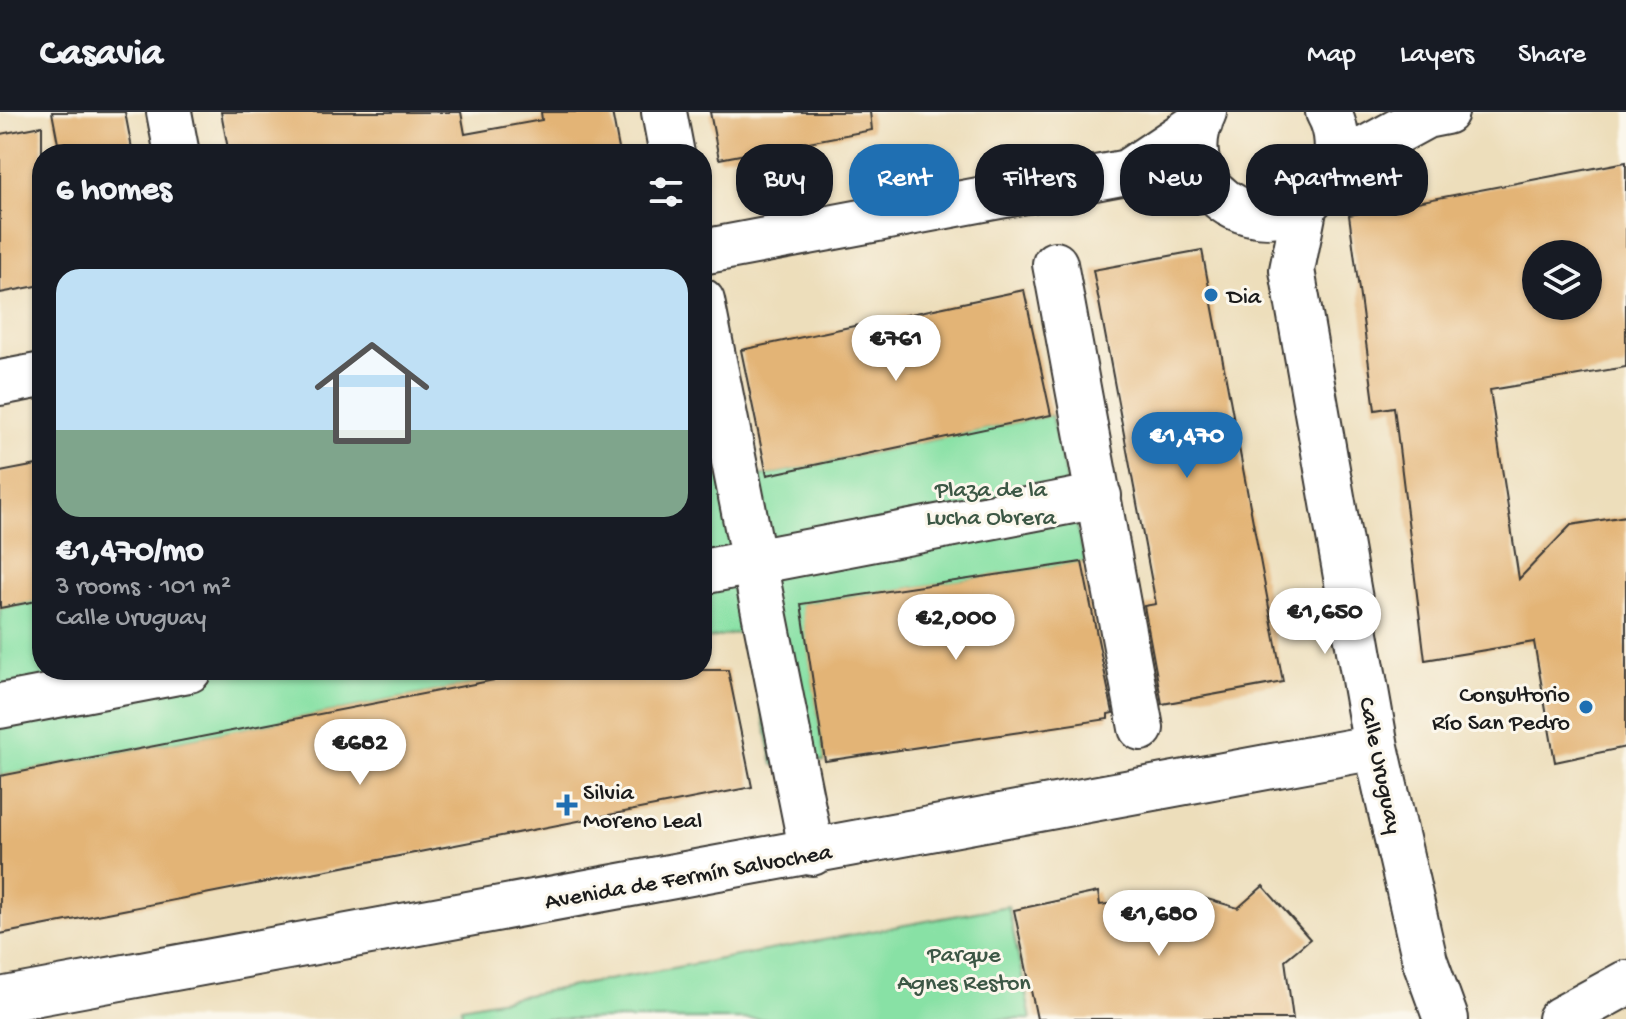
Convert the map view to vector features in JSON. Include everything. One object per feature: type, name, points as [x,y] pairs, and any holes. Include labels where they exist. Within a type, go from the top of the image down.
[{"type":"street","points":[[169,112],[175,144]]},
{"type":"street","points":[[664,112],[670,144]]},
{"type":"street","points":[[1328,112],[1337,144]]},
{"type":"street","points":[[1372,144],[1425,113]]},
{"type":"street","points":[[1166,144],[1202,118]]},
{"type":"street","points":[[1196,144],[1202,118]]},
{"type":"street","points":[[712,250],[1120,173]]},
{"type":"street","name":"Calle Uruguay","points":[[1255,216],[1292,270]]},
{"type":"street","name":"Calle Uruguay","points":[[1303,216],[1292,270],[1376,747],[1425,961],[1446,1019]]},
{"type":"street","points":[[1055,264],[1141,728]]},
{"type":"street","points":[[712,351],[812,853]]},
{"type":"street","points":[[0,383],[32,377]]},
{"type":"street","points":[[712,570],[1099,496]]},
{"type":"street","points":[[0,706],[136,680]]},
{"type":"street","name":"Avenida de Fermín Salvochea","points":[[0,1000],[1376,747]]},
{"type":"street","points":[[1560,1019],[1626,983]]},
{"type":"shaded area","points":[[461,1007],[463,1019],[388,1019]]},
{"type":"green space","name":"Plaza de la Lucha Obrera","points":[[1051,415],[1085,562],[802,604],[825,761],[773,765],[746,631],[712,638],[712,478],[767,475]]},
{"type":"green space","points":[[32,602],[32,680],[494,680],[0,776],[0,608]]},
{"type":"green space","name":"Parque Agnes Reston","points":[[1008,906],[1031,1019],[463,1019],[461,1007]]},
{"type":"building","points":[[52,112],[125,112],[131,144],[58,144]]},
{"type":"building","points":[[221,112],[461,112],[465,134],[542,120],[541,112],[612,112],[618,144],[227,144]]},
{"type":"building","points":[[710,112],[870,112],[872,130],[798,144],[736,144],[736,156],[719,159]]},
{"type":"building","points":[[42,126],[42,144],[32,144],[32,287],[0,293],[0,134]]},
{"type":"building","points":[[1626,162],[1626,367],[1490,390],[1519,579],[1571,525],[1626,516],[1626,747],[1555,762],[1534,642],[1425,660],[1394,407],[1375,410],[1349,216],[1428,216],[1428,200]]},
{"type":"building","points":[[1202,250],[1283,682],[1162,704],[1144,606],[1156,604],[1093,270]]},
{"type":"building","points":[[1024,290],[1051,415],[767,475],[741,350]]},
{"type":"building","points":[[32,466],[32,602],[0,608],[0,472]]},
{"type":"building","points":[[1082,562],[1113,713],[1108,714],[1108,719],[825,761],[801,604]]},
{"type":"building","points":[[712,670],[728,670],[752,787],[0,934],[0,776],[494,680],[712,680]]},
{"type":"building","points":[[1263,886],[1310,939],[1285,960],[1293,1019],[1037,1019],[1014,910],[1098,892],[1100,905],[1190,894],[1238,908]]},
{"type":"place","name":"Dia","points":[[1211,295]]},
{"type":"place","name":"Consultorio Río San Pedro","points":[[1586,707]]},
{"type":"place","name":"Silvia Moreno Leal","points":[[567,805]]}]
